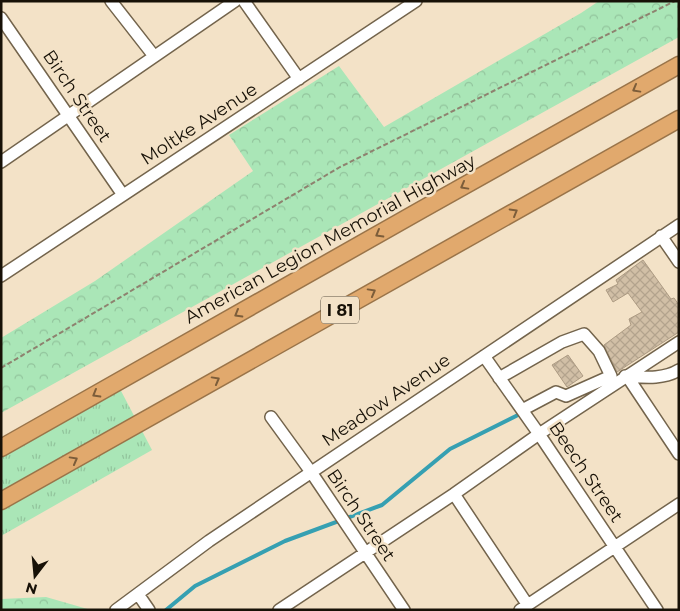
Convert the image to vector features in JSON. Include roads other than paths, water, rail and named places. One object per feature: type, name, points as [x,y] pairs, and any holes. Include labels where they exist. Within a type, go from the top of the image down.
[{"type":"highway","name":"American Legion Memorial Highway","points":[[1,448],[679,65]]},
{"type":"highway","name":"I 81","points":[[1,501],[679,119]]},
{"type":"highway","points":[[1,509],[53,472]]},
{"type":"street","points":[[110,1],[154,56]]},
{"type":"street","points":[[1,162],[235,1]]},
{"type":"street","points":[[244,1],[299,79]]},
{"type":"street","name":"Moltke Avenue","points":[[1,276],[416,1]]},
{"type":"street","name":"Birch Street","points":[[1,18],[123,195]]},
{"type":"street","name":"Meadow Avenue","points":[[116,610],[209,541],[679,225]]},
{"type":"street","points":[[661,236],[679,262]]},
{"type":"street","points":[[499,378],[562,342],[584,334],[599,350],[610,376]]},
{"type":"street","points":[[280,609],[679,342]]},
{"type":"street","name":"Beech Street","points":[[484,356],[539,434],[657,610]]},
{"type":"street","points":[[522,410],[556,392],[566,396],[610,376],[642,378],[674,373],[679,370]]},
{"type":"street","points":[[627,376],[679,454]]},
{"type":"street","name":"Birch Street","points":[[271,417],[311,472],[404,610]]},
{"type":"street","points":[[454,494],[524,607],[679,504]]},
{"type":"street","points":[[138,594],[149,610]]},
{"type":"waterway","points":[[166,610],[195,586],[285,541],[382,505],[450,449],[522,413]]}]
